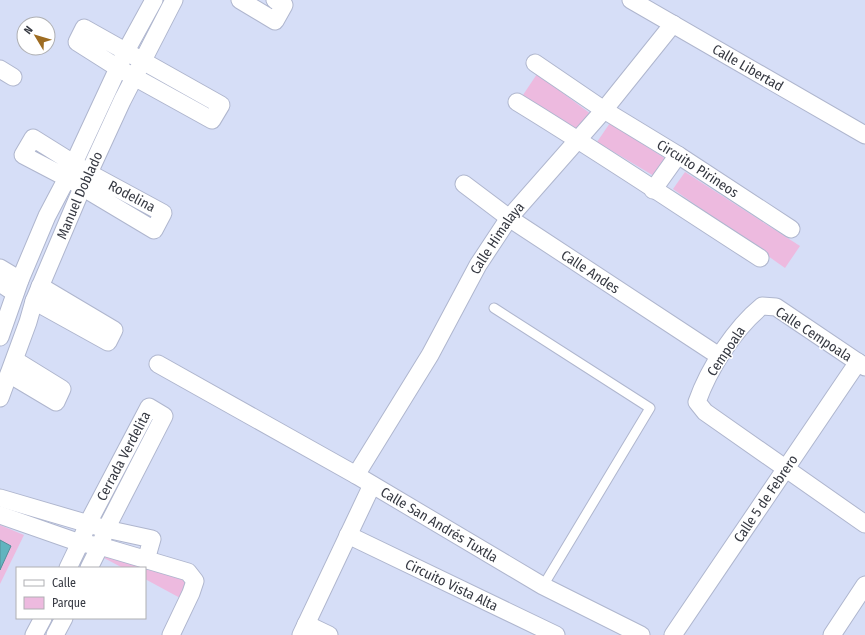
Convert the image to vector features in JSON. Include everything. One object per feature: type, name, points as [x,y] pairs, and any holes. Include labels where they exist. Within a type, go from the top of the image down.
[{"type":"street","name":"Manuel Doblado","points":[[0,337],[18,286],[47,216],[67,178],[73,162],[126,51],[154,0]]},
{"type":"street","name":"Manuel Doblado","points":[[0,398],[37,293],[103,141],[134,76],[174,0]]},
{"type":"street","points":[[240,0],[275,21],[284,5],[275,0]]},
{"type":"street","name":"Calle Libertad","points":[[631,0],[865,135]]},
{"type":"street","name":"Calle Himalaya","points":[[356,475],[430,355],[478,265],[510,218],[577,139],[604,110],[673,24]]},
{"type":"street","points":[[84,28],[143,60],[221,105],[212,120],[118,68],[77,42],[84,28]]},
{"type":"street","name":"Circuito Pirineos","points":[[535,63],[604,110],[678,155],[791,229]]},
{"type":"street","points":[[516,102],[577,139],[653,190],[760,258]]},
{"type":"street","points":[[33,138],[73,162],[86,180],[67,178],[23,155],[33,138]]},
{"type":"street","points":[[653,190],[678,155]]},
{"type":"street","name":"Calle Andes","points":[[464,184],[510,218],[720,356]]},
{"type":"street","points":[[0,268],[18,286]]},
{"type":"street","points":[[0,283],[18,286]]},
{"type":"street","name":"Cempoala","points":[[762,306],[752,314],[720,356],[702,389],[697,402],[705,412],[785,469]]},
{"type":"street","name":"Calle Cempoala","points":[[762,306],[776,307],[861,364]]},
{"type":"street","name":"Calle San Andrés Tuxtla","points":[[158,364],[356,475],[543,586],[641,635]]},
{"type":"street","name":"Calle 5 de Febrero","points":[[672,635],[785,469],[861,364]]},
{"type":"street","name":"Cerrada Verdelita","points":[[68,567],[88,523],[149,407],[164,416],[106,529],[100,546],[90,567]]},
{"type":"street","points":[[785,469],[865,524]]},
{"type":"street","points":[[330,635],[303,630],[372,485]]},
{"type":"street","points":[[0,498],[106,529],[152,539],[146,560]]},
{"type":"street","points":[[0,514],[80,543],[100,546],[188,572],[195,581],[191,593],[171,635]]},
{"type":"street","name":"Circuito Vista Alta","points":[[348,535],[556,635]]},
{"type":"street","points":[[832,635],[865,585]]},
{"type":"street","points":[[34,635],[42,619]]},
{"type":"street","points":[[55,635],[63,619]]},
{"type":"lane","points":[[494,308],[650,408],[543,586]]},
{"type":"green space","points":[[537,74],[591,114],[575,132],[523,95]]},
{"type":"green space","points":[[610,123],[666,159],[654,176],[597,142]]},
{"type":"green space","points":[[685,172],[800,246],[785,268],[673,189]]},
{"type":"green space","points":[[0,525],[24,535],[0,584]]},
{"type":"green space","points":[[105,554],[187,579],[182,599],[146,580],[146,567],[121,567],[104,558]]},
{"type":"shaded area","points":[[0,540],[11,546],[0,570]]}]
